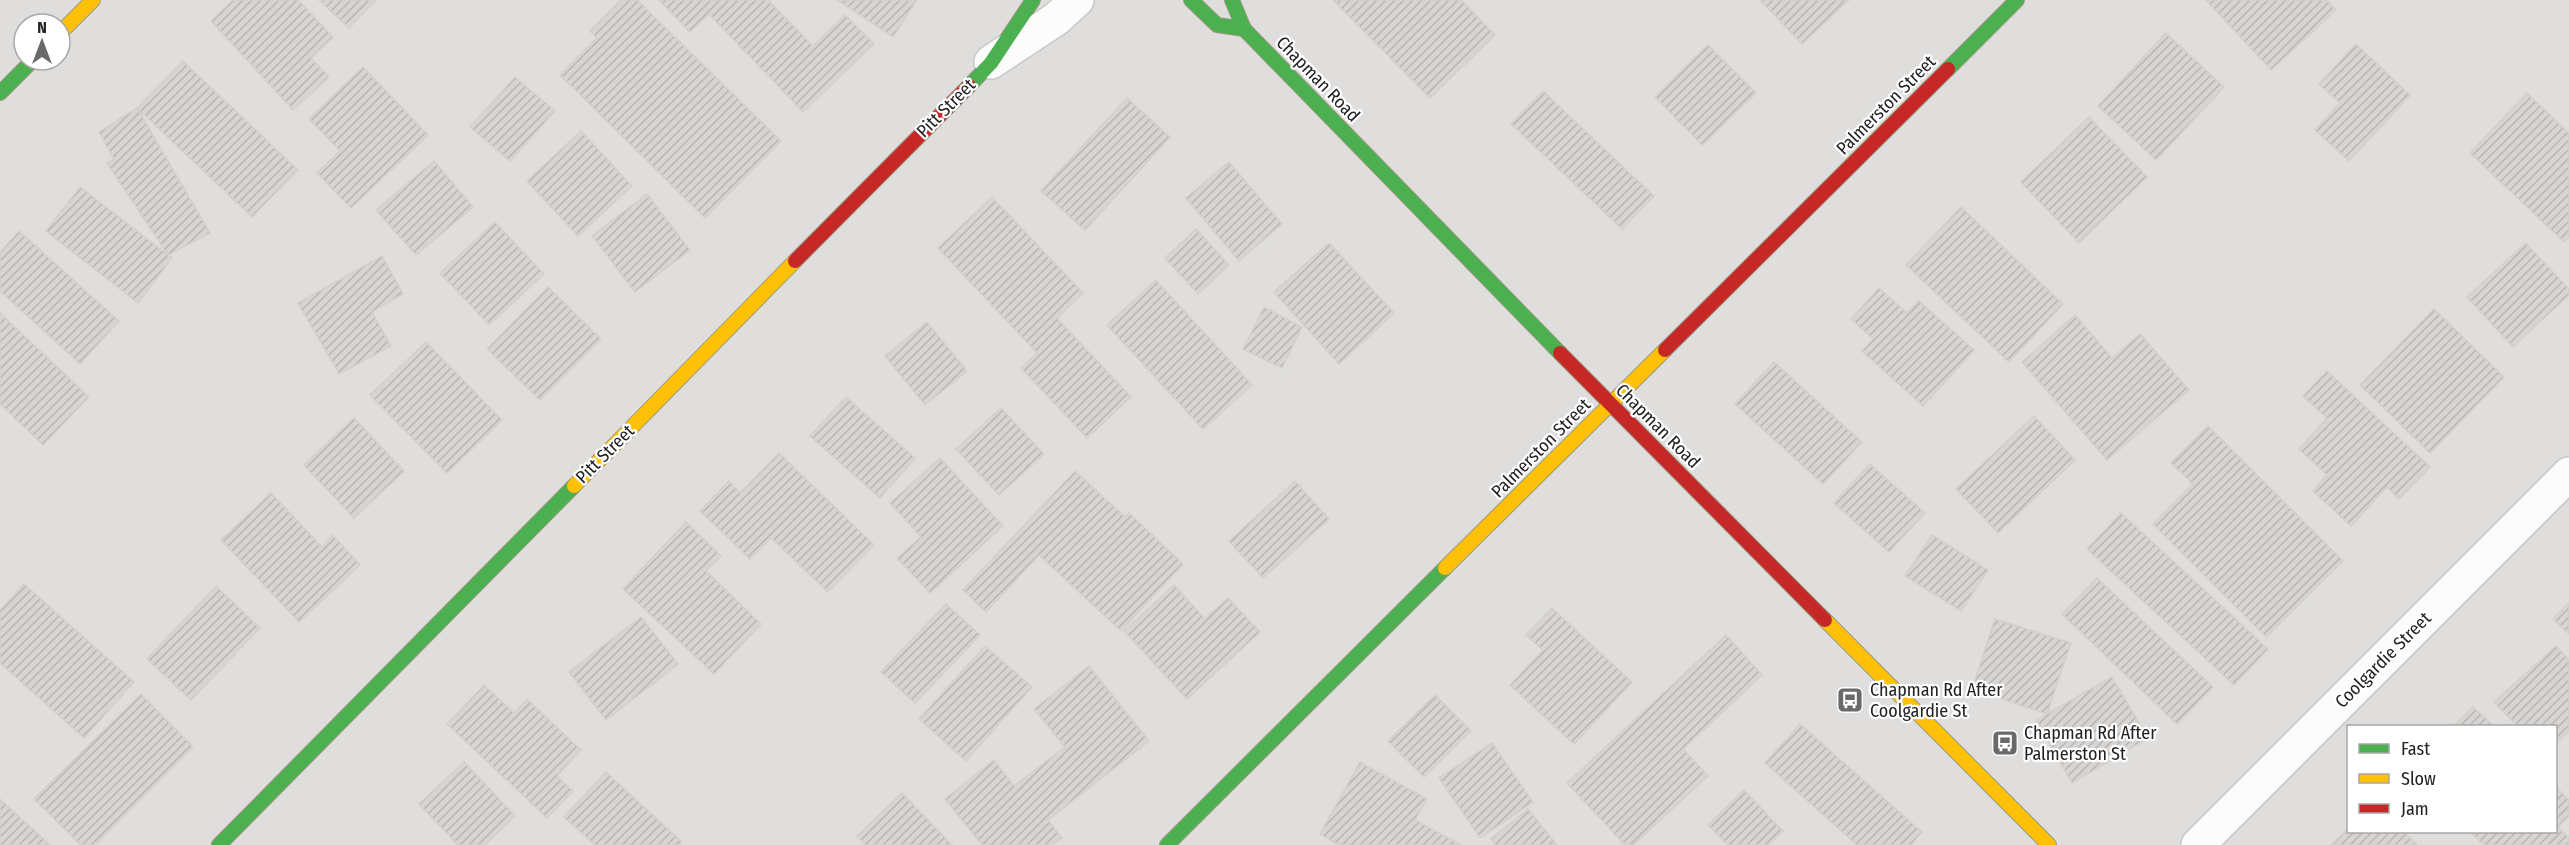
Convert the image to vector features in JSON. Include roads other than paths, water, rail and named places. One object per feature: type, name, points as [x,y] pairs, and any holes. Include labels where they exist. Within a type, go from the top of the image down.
[{"type":"street","points":[[72,21],[93,0]]},
{"type":"street","name":"Pitt Street","points":[[219,845],[990,63],[1033,0]]},
{"type":"street","name":"Pitt Street","points":[[990,63],[1056,19],[1077,0]]},
{"type":"street","points":[[1191,0],[1217,26],[1244,29]]},
{"type":"street","name":"Chapman Road","points":[[1232,0],[1244,29],[1611,404],[2049,845]]},
{"type":"street","name":"Palmerston Street","points":[[1167,845],[2017,0]]},
{"type":"street","points":[[0,93],[21,72]]},
{"type":"street","name":"Coolgardie Street","points":[[2198,845],[2569,474]]},
{"type":"place","name":"Chapman Rd After Coolgardie St","points":[[1850,700]]},
{"type":"place","name":"Chapman Rd After Palmerston St","points":[[2005,743]]}]
